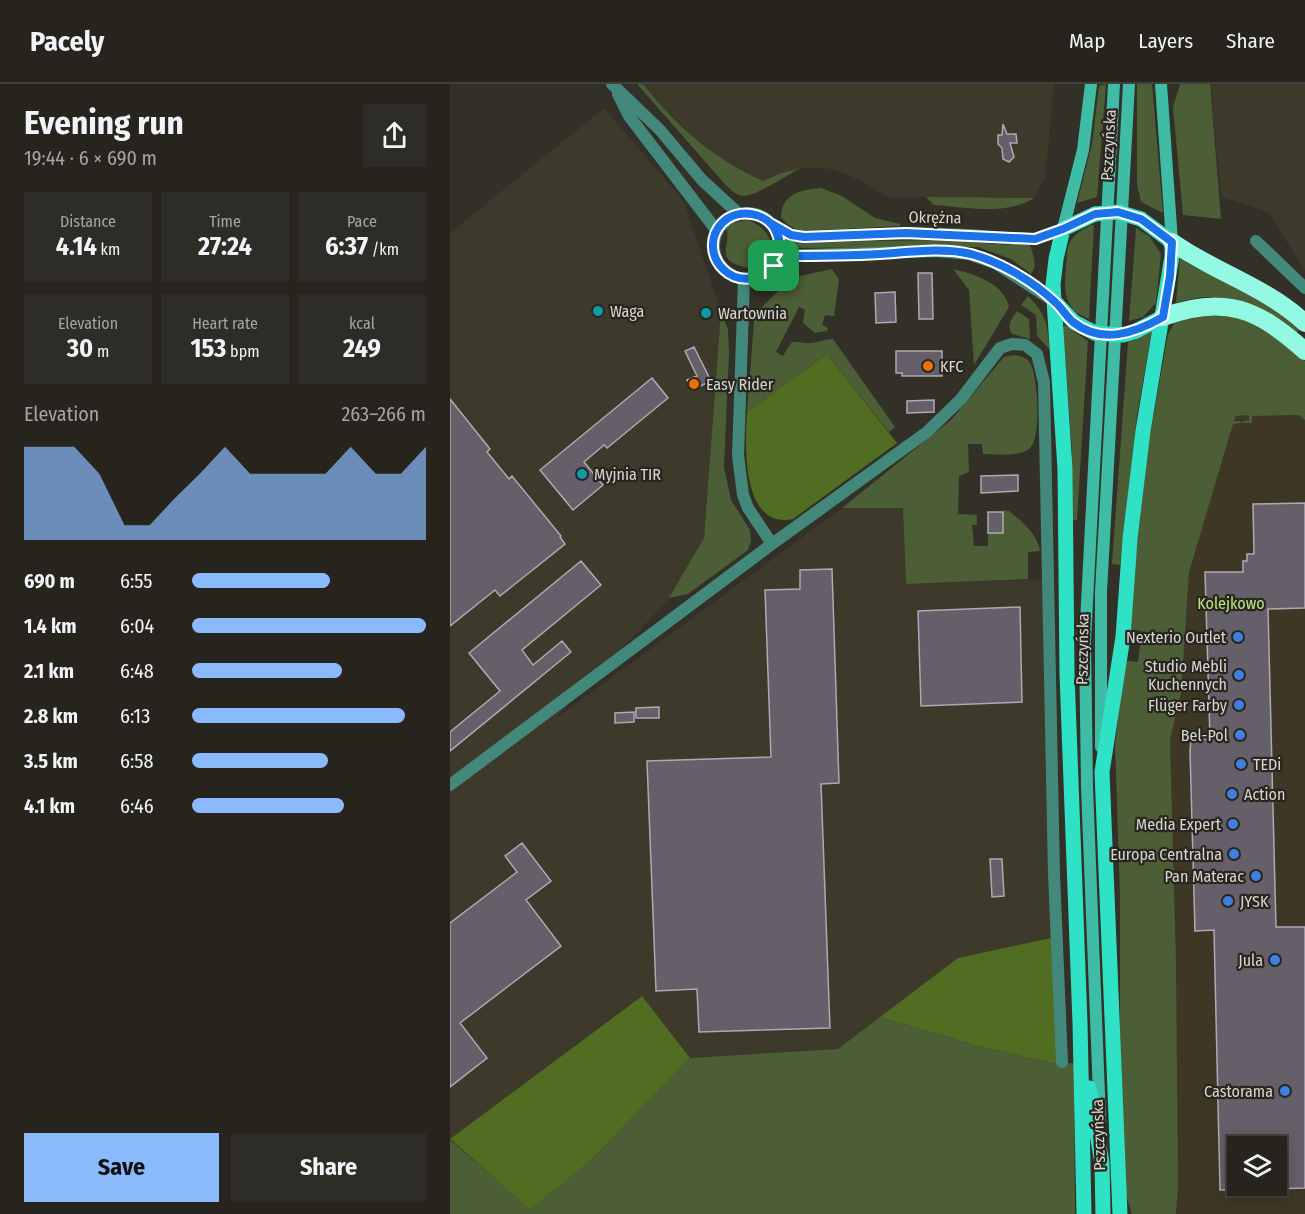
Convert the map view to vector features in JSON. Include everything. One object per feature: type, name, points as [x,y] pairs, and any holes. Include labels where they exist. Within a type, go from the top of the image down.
[{"type":"highway","points":[[1172,242],[1208,266],[1252,285],[1276,299],[1305,323]]},
{"type":"highway","points":[[1163,317],[1187,308],[1204,306],[1243,310],[1263,317],[1282,330],[1305,351]]},
{"type":"main road","points":[[1084,1211],[1080,1023],[1067,674],[1065,469],[1053,285],[1056,259],[1083,150],[1090,84]]},
{"type":"main road","name":"Pszczyńska","points":[[1103,1214],[1085,641],[1114,84]]},
{"type":"main road","name":"Pszczyńska","points":[[1120,1214],[1100,682],[1101,592],[1129,84]]},
{"type":"main road","points":[[1102,772],[1123,637],[1130,539],[1143,431],[1170,276],[1172,242],[1161,84]]},
{"type":"main road","points":[[1063,229],[1095,214],[1118,212],[1141,219],[1172,242]]},
{"type":"main road","points":[[1055,302],[1074,322],[1095,333],[1123,335],[1163,317]]},
{"type":"main road","points":[[1080,1023],[1102,1162]]},
{"type":"street","points":[[613,85],[660,130],[702,180],[739,214]]},
{"type":"street","points":[[613,85],[629,116],[717,231]]},
{"type":"street","points":[[750,213],[763,217],[772,224],[778,234],[779,256],[774,266],[766,274],[755,279],[744,280],[734,277],[718,263],[714,243],[717,231],[723,222],[739,214],[750,213]]},
{"type":"street","name":"Okrężna","points":[[772,224],[791,235],[804,237],[906,233],[1035,239],[1063,229]]},
{"type":"street","points":[[1256,241],[1305,288]]},
{"type":"street","name":"Okrężna","points":[[779,256],[936,251],[969,254],[994,262],[1055,302]]},
{"type":"street","points":[[744,280],[738,455],[743,495],[748,508],[772,544]]},
{"type":"street","points":[[450,785],[772,544],[927,432],[962,399],[1000,348],[1012,344],[1025,345],[1037,354],[1044,382],[1054,874],[1062,1062]]},
{"type":"shaded area","points":[[643,84],[1054,84],[1045,179],[1034,198],[888,197],[855,178],[832,169],[802,168],[781,173],[763,181],[730,165],[692,139],[665,112]]},
{"type":"shaded area","points":[[1210,84],[1305,84],[1305,271],[1268,212],[1221,197]]},
{"type":"shaded area","points":[[604,108],[683,200],[721,311],[704,539],[675,593],[555,719],[842,508],[903,508],[906,584],[1044,579],[1055,937],[958,958],[838,1049],[690,1058],[641,996],[450,1139],[450,233]]},
{"type":"shaded area","name":"Europa Centralna","points":[[1305,385],[1305,1214],[1138,1214],[1158,430]]},
{"type":"green space","points":[[637,84],[643,84],[669,114],[697,140],[744,172],[763,181],[781,173],[802,168],[755,193],[742,196],[737,194],[723,182]]},
{"type":"green space","points":[[1106,84],[1097,197],[1077,203],[1092,144],[1099,86]]},
{"type":"green space","points":[[1137,84],[1152,84],[1163,213],[1141,202],[1137,185]]},
{"type":"green space","points":[[1180,84],[1210,84],[1221,219],[1183,215],[1173,107]]},
{"type":"green space","points":[[821,188],[842,196],[875,218],[900,224],[900,226],[799,231],[787,224],[781,217],[782,209],[789,198],[806,190]]},
{"type":"green space","points":[[926,197],[1034,198],[1011,207],[985,209],[934,205]]},
{"type":"green space","points":[[748,220],[757,224],[764,231],[774,248],[768,259],[748,268],[737,265],[727,257],[726,227],[731,223]]},
{"type":"green space","points":[[1094,225],[1089,319],[1080,315],[1070,304],[1065,283],[1070,242],[1078,233]]},
{"type":"green space","points":[[1136,228],[1150,237],[1161,254],[1156,303],[1143,317],[1129,321]]},
{"type":"green space","points":[[946,240],[1030,245],[1034,260],[1033,271],[1031,274],[1011,259],[978,247],[786,248],[786,242]]},
{"type":"green space","points":[[1180,258],[1254,295],[1299,330],[1296,333],[1254,306],[1240,301],[1210,297],[1176,303]]},
{"type":"green space","points":[[832,269],[839,280],[834,316],[825,315],[822,325],[828,328],[827,331],[815,333],[803,323],[805,310],[799,307],[776,352],[783,356],[793,342],[812,343],[833,339],[895,427],[889,432],[827,354],[747,412],[755,309],[761,308],[791,278]]},
{"type":"green space","points":[[953,269],[979,277],[995,286],[1006,299],[1009,307],[974,365],[969,290]]},
{"type":"green space","points":[[1028,296],[1043,315],[1050,350],[1037,336],[1036,315],[1021,305]]},
{"type":"green space","points":[[721,311],[728,330],[729,353],[724,467],[731,500],[750,530],[751,541],[748,550],[688,594],[669,598],[704,538]]},
{"type":"green space","points":[[1017,311],[1029,319],[1030,339],[1012,334],[1010,331],[1010,322]]},
{"type":"green space","points":[[1205,312],[1242,318],[1284,342],[1305,361],[1305,420],[1299,415],[1252,416],[1252,423],[1243,423],[1249,420],[1249,415],[1235,416],[1234,421],[1241,423],[1233,424],[1189,572],[1181,692],[1170,740],[1176,963],[1178,1187],[1176,1214],[1132,1214],[1125,1192],[1115,746],[1124,665],[1128,661],[1138,662],[1142,631],[1136,630],[1133,641],[1126,636],[1150,435],[1168,334],[1177,319]]},
{"type":"green space","points":[[1065,325],[1088,341],[1077,520],[1073,520],[1072,450],[1063,328]]},
{"type":"green space","points":[[1152,330],[1137,416],[1120,565],[1112,564],[1128,342]]},
{"type":"green space","points":[[827,354],[897,443],[793,519],[776,519],[764,511],[755,498],[750,482],[746,444],[747,412]]},
{"type":"green space","points":[[1014,355],[1027,359],[1033,370],[1037,393],[1037,421],[1033,443],[1024,452],[1007,455],[983,454],[982,444],[968,444],[969,472],[959,476],[958,514],[977,515],[977,525],[972,525],[974,546],[988,546],[988,533],[1003,532],[1003,510],[1009,511],[1024,524],[1036,539],[1040,551],[1028,552],[1028,579],[906,584],[903,508],[842,508],[951,420],[1004,357]]},
{"type":"green space","points":[[1055,937],[1056,1064],[978,1046],[880,1017],[958,958]]},
{"type":"green space","points":[[642,996],[690,1058],[589,1162],[530,1209],[450,1139]]},
{"type":"green space","points":[[880,1017],[978,1046],[1056,1064],[1074,1063],[1075,1214],[450,1214],[450,1140],[530,1208],[589,1162],[690,1058],[838,1049]]},
{"type":"building","points":[[1003,124],[1007,134],[1016,134],[1017,143],[1010,143],[1014,157],[1009,162],[1003,159],[1002,148],[998,144],[998,135],[1002,135]]},
{"type":"building","points":[[918,273],[932,273],[933,319],[919,319]]},
{"type":"building","points":[[895,292],[896,322],[876,323],[875,293]]},
{"type":"building","points":[[694,347],[711,381],[692,390],[687,380],[697,376],[685,351]]},
{"type":"building","points":[[896,351],[942,351],[942,376],[902,376],[902,373],[896,373]]},
{"type":"building","points":[[652,378],[668,398],[607,448],[604,445],[584,462],[603,485],[573,510],[540,470]]},
{"type":"building","points":[[450,399],[490,449],[487,452],[509,479],[512,476],[565,544],[500,596],[495,590],[450,626]]},
{"type":"building","points":[[934,400],[934,412],[907,413],[907,401]]},
{"type":"building","points":[[1018,475],[1018,491],[981,493],[981,476]]},
{"type":"building","name":"Europa Centralna","points":[[1305,503],[1305,608],[1268,609],[1276,927],[1305,927],[1305,1188],[1287,1189],[1287,1136],[1227,1136],[1227,1190],[1220,1190],[1214,930],[1195,931],[1190,751],[1191,739],[1210,739],[1205,572],[1243,572],[1243,561],[1247,561],[1247,554],[1254,554],[1253,504]]},
{"type":"building","points":[[988,512],[1003,512],[1003,533],[988,533]]},
{"type":"building","points":[[581,561],[601,585],[522,650],[533,665],[562,641],[571,652],[450,751],[450,732],[500,691],[469,653]]},
{"type":"building","points":[[832,569],[839,783],[821,784],[830,1028],[699,1032],[697,989],[656,991],[647,761],[771,757],[765,590],[800,589],[800,570]]},
{"type":"building","points":[[1020,607],[1022,702],[921,706],[918,611]]},
{"type":"building","points":[[659,707],[659,718],[636,718],[636,708]]},
{"type":"building","points":[[634,712],[634,722],[615,723],[615,713]]},
{"type":"building","points":[[522,843],[551,881],[526,900],[561,946],[460,1023],[487,1058],[450,1087],[450,923],[517,872],[505,856]]},
{"type":"building","points":[[990,859],[1002,859],[1004,896],[992,897]]},
{"type":"place","name":"Waga","points":[[598,311]]},
{"type":"place","name":"Wartownia","points":[[706,313]]},
{"type":"place","name":"KFC","points":[[928,366]]},
{"type":"place","name":"Easy Rider","points":[[694,384]]},
{"type":"place","name":"Myjnia TIR","points":[[582,474]]},
{"type":"place","name":"Nexterio Outlet","points":[[1238,637]]},
{"type":"place","name":"Studio Mebli Kuchennych","points":[[1239,675]]},
{"type":"place","name":"Flüger Farby","points":[[1239,705]]},
{"type":"place","name":"Bel-Pol","points":[[1240,735]]},
{"type":"place","name":"TEDi","points":[[1241,764]]},
{"type":"place","name":"Action","points":[[1232,794]]},
{"type":"place","name":"Media Expert","points":[[1233,824]]},
{"type":"place","name":"Europa Centralna","points":[[1234,854]]},
{"type":"place","name":"Pan Materac","points":[[1256,876]]},
{"type":"place","name":"JYSK","points":[[1228,901]]},
{"type":"place","name":"Jula","points":[[1275,960]]},
{"type":"place","name":"Castorama","points":[[1285,1091]]},
{"type":"route","points":[[774,266],[766,274],[755,279],[744,280],[725,271],[718,263],[714,253],[717,231],[723,222],[739,214],[750,213],[763,217],[772,224],[778,234],[779,256],[936,251],[969,254],[994,262],[1029,283],[1055,302],[1065,314],[1084,329],[1095,333],[1123,335],[1163,317],[1170,276],[1172,242],[1154,226],[1126,213],[1118,212],[1095,214],[1035,239],[906,233],[804,237],[791,235],[772,224],[778,234],[780,245],[779,256],[774,266]]},
{"type":"park label","name":"Kolejkowo","points":[[1231,603]]}]
